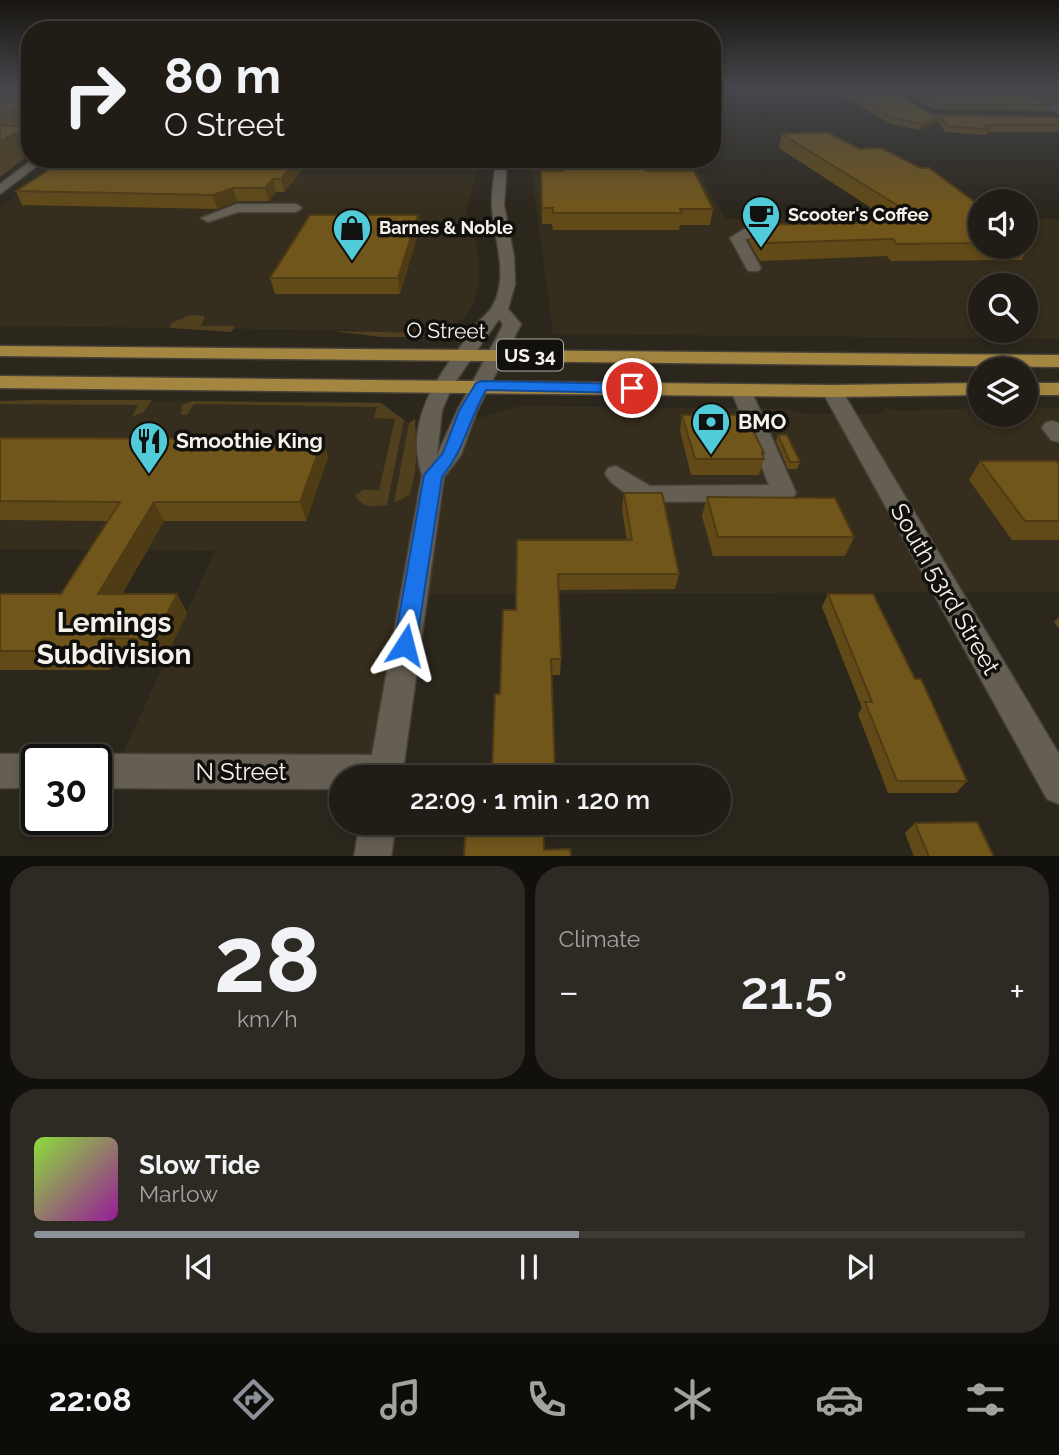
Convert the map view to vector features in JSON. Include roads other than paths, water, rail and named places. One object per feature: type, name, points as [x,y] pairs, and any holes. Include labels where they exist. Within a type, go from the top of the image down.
[{"type":"main road","name":"O Street","points":[[0,353],[466,354],[1059,361]]},
{"type":"main road","name":"US 34","points":[[0,382],[832,391],[968,389]]},
{"type":"main road","points":[[1038,389],[1059,388]]},
{"type":"street","points":[[0,190],[29,168]]},
{"type":"street","points":[[386,765],[433,475],[426,455],[432,410],[443,385],[488,321],[500,309],[508,274],[498,205],[501,168]]},
{"type":"street","points":[[208,218],[237,208],[296,208]]},
{"type":"street","points":[[753,268],[737,238],[739,235],[798,233]]},
{"type":"street","points":[[433,475],[450,455],[467,411],[512,324],[500,309]]},
{"type":"street","points":[[616,474],[645,494],[784,494],[740,390]]},
{"type":"street","name":"South 53rd Street","points":[[832,391],[1059,788]]},
{"type":"street","points":[[0,771],[21,771]]},
{"type":"street","name":"N Street","points":[[112,771],[329,773]]},
{"type":"street","points":[[372,856],[376,835]]},
{"type":"place","name":"Scooter's Coffee","points":[[761,249]]},
{"type":"place","name":"Barnes & Noble","points":[[352,262]]},
{"type":"place","name":"BMO","points":[[711,456]]},
{"type":"place","name":"Smoothie King","points":[[149,475]]},
{"type":"district","name":"Lemings Subdivision","points":[[114,638]]}]
